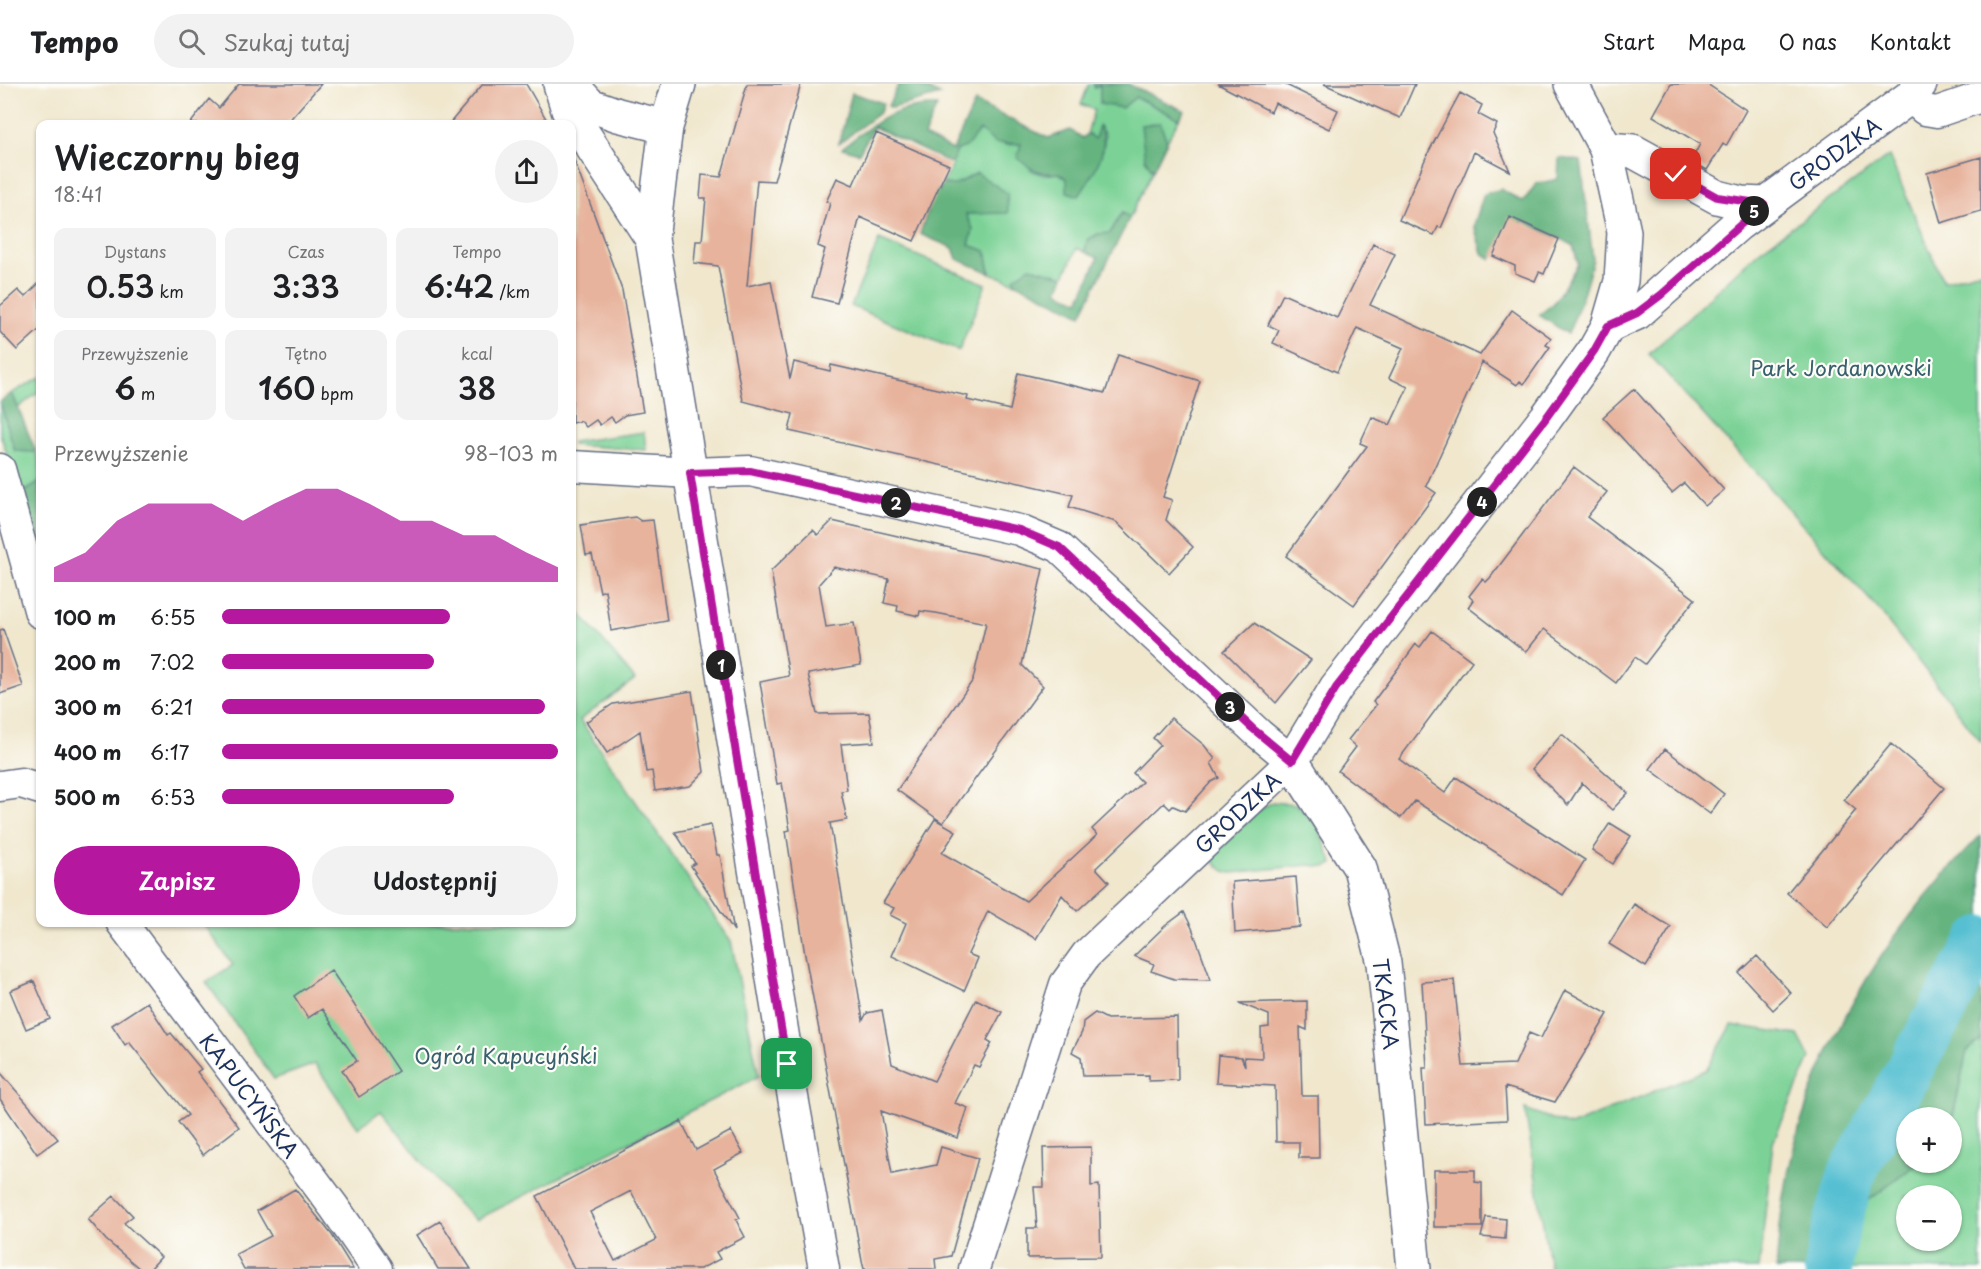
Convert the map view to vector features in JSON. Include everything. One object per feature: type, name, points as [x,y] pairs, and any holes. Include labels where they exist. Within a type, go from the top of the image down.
[{"type":"street","points":[[560,84],[568,110],[575,120]]},
{"type":"street","points":[[571,84],[590,105],[618,115],[666,127]]},
{"type":"street","points":[[680,84],[666,127],[652,239],[787,1064],[824,1269]]},
{"type":"street","points":[[1571,84],[1606,149],[1624,232],[1621,281],[1608,326]]},
{"type":"street","points":[[1915,90],[1925,110],[1936,112],[1981,97]]},
{"type":"street","name":"GRODZKA","points":[[974,1269],[1065,984],[1086,955],[1292,761],[1336,688],[1539,427],[1594,351],[1608,326],[1637,313],[1661,295],[1764,204],[1915,90]]},
{"type":"street","points":[[576,122],[652,239]]},
{"type":"street","points":[[1606,149],[1633,151],[1717,197],[1764,204]]},
{"type":"street","points":[[576,466],[690,473],[750,471],[1019,530],[1059,547],[1252,728],[1292,761]]},
{"type":"street","points":[[0,469],[36,599]]},
{"type":"street","name":"TKACKA","points":[[1292,761],[1360,868],[1384,963],[1414,1269]]},
{"type":"street","points":[[0,786],[21,783],[36,788]]},
{"type":"street","name":"KAPUCYŃSKA","points":[[125,927],[334,1207],[377,1269]]},
{"type":"green space","points":[[899,84],[917,84],[940,95],[892,108],[888,106]]},
{"type":"green space","points":[[1089,84],[1093,84],[1095,88],[1100,84],[1126,102],[1136,97],[1179,119],[1167,141],[1160,123],[1150,168],[1153,170],[1130,217],[1122,213],[1110,234],[1098,234],[1087,240],[1085,252],[1077,248],[1064,276],[1030,267],[1015,278],[1016,283],[990,273],[986,251],[969,245],[973,229],[966,214],[1007,212],[955,186],[943,184],[952,167],[956,150],[966,146],[979,129],[1006,145],[1021,144],[1031,170],[1044,175],[1059,173],[1067,179],[1103,150],[1105,135],[1099,126],[1095,140],[1087,134],[1094,110],[1081,104]]},
{"type":"green space","points":[[1093,84],[1128,84],[1185,111],[1179,119],[1136,97],[1122,108],[1100,104],[1100,85],[1095,88]]},
{"type":"green space","points":[[852,93],[883,103],[880,112],[839,143]]},
{"type":"green space","points":[[975,102],[1048,138],[1070,130],[1083,138],[1087,134],[1095,139],[1099,126],[1103,134],[1102,152],[1099,162],[1079,196],[1067,192],[1067,179],[1059,173],[1036,171],[1017,158],[1021,144],[995,143],[980,130],[966,147],[956,150],[952,164],[874,127],[859,153],[842,148],[863,131],[897,112],[922,106],[937,106],[924,136],[953,150]]},
{"type":"green space","points":[[1160,123],[1167,141],[1153,170],[1145,159],[1141,125]]},
{"type":"green space","name":"Park Jordanowski","points":[[1889,156],[1943,281],[1981,271],[1981,742],[1878,609],[1649,354],[1758,252]]},
{"type":"green space","points":[[1559,158],[1581,161],[1593,260],[1568,334],[1539,315],[1553,304],[1578,264],[1573,245],[1524,221],[1509,230],[1491,259],[1482,253],[1474,225],[1484,194],[1501,189],[1523,202],[1536,184],[1558,179]]},
{"type":"green space","points":[[977,173],[1007,193],[1008,213],[966,214],[973,229],[969,245],[986,251],[990,273],[957,259],[953,248],[920,234],[935,189],[939,191],[943,184],[955,185]]},
{"type":"green space","points":[[1122,213],[1130,217],[1081,315],[1016,283],[1014,278],[1030,267],[1064,276],[1058,291],[1079,301],[1098,258],[1085,252],[1087,241],[1098,234],[1110,233]]},
{"type":"green space","points":[[879,240],[986,284],[959,351],[851,306]]},
{"type":"green space","points":[[36,379],[36,394],[18,408],[12,393]]},
{"type":"green space","points":[[12,393],[36,452],[15,451],[0,402]]},
{"type":"green space","points":[[0,402],[15,451],[36,452],[36,485],[21,494],[0,434]]},
{"type":"green space","points":[[644,432],[646,450],[576,445],[576,441]]},
{"type":"green space","points":[[36,485],[36,542],[21,494]]},
{"type":"green space","name":"Ogród Kapucyński","points":[[576,609],[635,679],[580,720],[731,941],[759,1076],[476,1220],[449,1195],[381,1111],[358,1128],[315,1064],[274,1079],[206,982],[233,965],[206,927],[576,927]]},
{"type":"green space","points":[[1272,802],[1296,804],[1318,827],[1333,864],[1326,867],[1309,865],[1232,873],[1218,866],[1211,857],[1258,811]]},
{"type":"green space","points":[[1981,835],[1981,1040],[1967,1050],[1955,1107],[1896,1107],[1896,1173],[1905,1173],[1860,1207],[1851,1269],[1776,1269],[1783,1206],[1795,1146],[1810,1096],[1830,1047],[1854,1001],[1882,956],[1912,913]]},
{"type":"green space","points":[[1732,1025],[1798,1035],[1810,1058],[1773,1142],[1759,1269],[1550,1269],[1525,1109],[1570,1126],[1706,1070]]},
{"type":"green space","points":[[1981,1040],[1981,1269],[1851,1269],[1860,1207],[1905,1173],[1962,1173],[1962,1107],[1955,1107],[1967,1050]]},
{"type":"building","points":[[239,84],[321,84],[290,120],[193,120],[209,99],[219,108]]},
{"type":"building","points":[[483,84],[526,84],[547,120],[452,120]]},
{"type":"building","points":[[747,84],[801,84],[774,181],[757,180],[747,286],[771,281],[790,379],[794,362],[830,371],[831,365],[968,396],[967,400],[1010,410],[1018,373],[1105,393],[1118,355],[1200,381],[1163,497],[1172,500],[1166,520],[1193,547],[1169,573],[1116,522],[1069,507],[1073,495],[789,431],[793,414],[743,401],[718,266],[694,263],[696,241],[702,241],[706,198],[700,198],[702,175],[721,177]]},
{"type":"building","points":[[1218,84],[1284,84],[1338,110],[1329,129],[1275,103],[1271,112]]},
{"type":"building","points":[[1324,84],[1415,84],[1400,118]]},
{"type":"building","points":[[1671,84],[1707,84],[1746,110],[1726,146],[1723,144],[1707,170],[1691,161],[1700,144],[1653,116]]},
{"type":"building","points":[[1460,93],[1482,105],[1478,114],[1497,124],[1493,133],[1510,171],[1474,152],[1441,228],[1438,227],[1434,235],[1399,220],[1427,155]]},
{"type":"building","points":[[876,133],[949,165],[914,241],[860,217],[837,303],[812,297],[825,249],[818,246],[830,203],[826,202],[837,178],[853,185]]},
{"type":"building","points":[[1981,157],[1981,211],[1941,223],[1927,173]]},
{"type":"building","points":[[576,165],[622,290],[643,412],[625,415],[615,422],[611,417],[600,425],[596,420],[586,427],[581,421],[576,422]]},
{"type":"building","points":[[1510,217],[1559,239],[1544,274],[1539,272],[1535,281],[1515,273],[1515,266],[1493,256]]},
{"type":"building","points":[[1373,244],[1395,254],[1370,305],[1480,355],[1512,310],[1551,338],[1546,345],[1550,347],[1524,384],[1520,381],[1517,385],[1482,362],[1426,486],[1436,493],[1354,605],[1286,556],[1367,446],[1360,443],[1372,417],[1390,425],[1408,387],[1389,378],[1403,348],[1357,328],[1337,372],[1273,343],[1279,330],[1268,325],[1283,294],[1337,318]]},
{"type":"building","points":[[36,286],[36,333],[17,350],[0,332],[0,306],[18,290],[25,297]]},
{"type":"building","points":[[1634,389],[1724,490],[1705,506],[1684,483],[1672,493],[1603,417]]},
{"type":"building","points":[[1574,467],[1607,492],[1587,517],[1695,599],[1645,664],[1635,657],[1616,683],[1544,629],[1526,652],[1468,607],[1473,600],[1469,596],[1482,579],[1486,582],[1490,578]]},
{"type":"building","points":[[635,517],[641,521],[653,520],[667,621],[611,631],[605,590],[600,592],[592,554],[586,555],[581,525]]},
{"type":"building","points":[[832,521],[1043,569],[1022,665],[1043,686],[943,823],[897,790],[973,680],[986,623],[936,613],[920,611],[919,616],[897,611],[898,606],[884,603],[889,579],[834,567],[819,584],[826,627],[854,623],[861,665],[808,674],[817,714],[869,713],[874,742],[841,744],[847,790],[841,791],[847,820],[830,823],[863,1020],[867,1013],[882,1010],[892,1064],[934,1081],[976,999],[1002,1012],[987,1040],[992,1043],[979,1067],[974,1065],[955,1103],[968,1108],[958,1138],[881,1111],[892,1174],[936,1165],[941,1147],[978,1158],[951,1256],[935,1259],[936,1269],[864,1269],[805,955],[786,831],[790,830],[782,783],[777,784],[760,682],[789,676],[771,571],[813,530],[818,535]]},
{"type":"building","points":[[1254,623],[1311,660],[1276,703],[1224,651]]},
{"type":"building","points":[[3,629],[23,686],[0,694],[0,630]]},
{"type":"building","points":[[1432,631],[1472,661],[1399,759],[1445,793],[1456,777],[1585,860],[1563,895],[1415,801],[1401,818],[1338,771],[1356,747],[1348,740],[1376,705],[1373,702],[1416,644],[1420,647]]},
{"type":"building","points":[[692,691],[704,772],[690,786],[655,791],[652,771],[646,772],[640,731],[607,753],[586,722],[613,704]]},
{"type":"building","points":[[1171,718],[1204,745],[1215,759],[1211,763],[1219,778],[1211,782],[1185,811],[1173,806],[1170,809],[1164,803],[1096,868],[1109,882],[1077,911],[1062,895],[1036,939],[988,911],[968,954],[978,958],[964,991],[892,956],[906,923],[890,915],[894,908],[883,903],[935,819],[956,831],[942,853],[1026,901],[1097,835],[1092,829],[1142,782],[1133,773],[1160,745],[1153,738]]},
{"type":"building","points":[[1562,734],[1628,793],[1612,810],[1582,783],[1568,805],[1532,769]]},
{"type":"building","points":[[1891,744],[1944,788],[1827,927],[1787,893],[1856,810],[1844,800]]},
{"type":"building","points":[[1665,749],[1724,794],[1710,814],[1650,769]]},
{"type":"building","points":[[1610,823],[1631,836],[1613,864],[1592,850]]},
{"type":"building","points":[[711,825],[717,855],[720,855],[734,931],[691,866],[695,863],[675,832]]},
{"type":"building","points":[[1296,877],[1300,927],[1235,933],[1232,882]]},
{"type":"building","points":[[1634,904],[1671,927],[1646,967],[1609,944]]},
{"type":"building","points":[[1184,912],[1211,980],[1174,979],[1151,971],[1154,964],[1134,956],[1165,926]]},
{"type":"building","points":[[1757,956],[1791,993],[1773,1010],[1739,973]]},
{"type":"building","points":[[331,970],[398,1071],[359,1097],[342,1070],[357,1061],[322,1009],[308,1018],[294,996]]},
{"type":"building","points":[[1454,980],[1463,1066],[1515,1064],[1529,1033],[1541,1038],[1565,990],[1608,1014],[1555,1102],[1505,1087],[1507,1120],[1426,1124],[1423,1068],[1427,1068],[1422,982]]},
{"type":"building","points":[[34,981],[50,1019],[26,1029],[10,991]]},
{"type":"building","points":[[1307,1001],[1307,1030],[1300,1027],[1302,1096],[1318,1096],[1319,1158],[1299,1158],[1299,1142],[1276,1142],[1275,1086],[1216,1083],[1218,1055],[1241,1057],[1245,1066],[1244,1057],[1262,1058],[1261,1028],[1269,1027],[1269,1015],[1239,1003]]},
{"type":"building","points":[[147,1002],[168,1035],[171,1033],[201,1069],[197,1072],[239,1127],[203,1155],[178,1122],[188,1115],[129,1042],[125,1045],[112,1025]]},
{"type":"building","points":[[1095,1013],[1107,1019],[1177,1017],[1178,1080],[1149,1081],[1149,1075],[1083,1076],[1081,1057],[1072,1052],[1082,1032],[1083,1022]]},
{"type":"building","points":[[0,1072],[58,1139],[37,1154],[0,1099]]},
{"type":"building","points":[[681,1121],[696,1150],[731,1131],[743,1153],[714,1169],[740,1218],[736,1220],[745,1237],[716,1252],[720,1259],[700,1269],[574,1269],[537,1196]],"holes":[[[631,1191],[656,1240],[615,1261],[590,1212]]]},
{"type":"building","points":[[1091,1147],[1091,1186],[1099,1185],[1101,1257],[1027,1258],[1027,1228],[1037,1228],[1034,1187],[1044,1187],[1043,1148]]},
{"type":"building","points":[[1434,1170],[1475,1170],[1475,1182],[1482,1183],[1482,1227],[1434,1227]]},
{"type":"building","points":[[295,1189],[332,1235],[353,1269],[244,1269],[236,1254],[271,1236],[257,1211]]},
{"type":"building","points":[[114,1196],[133,1216],[124,1223],[161,1257],[150,1269],[140,1269],[106,1240],[88,1219]]},
{"type":"building","points":[[1486,1217],[1506,1219],[1505,1239],[1481,1237]]},
{"type":"building","points":[[440,1221],[471,1269],[438,1269],[417,1235]]},
{"type":"waterway","points":[[1828,1269],[1836,1227],[1852,1173],[1981,940]]},
{"type":"route","points":[[787,1064],[690,473],[750,471],[1019,530],[1059,547],[1252,728],[1292,761],[1336,688],[1546,418],[1594,351],[1608,326],[1637,313],[1661,295],[1737,225],[1764,204],[1741,203],[1717,197],[1676,174]]}]
